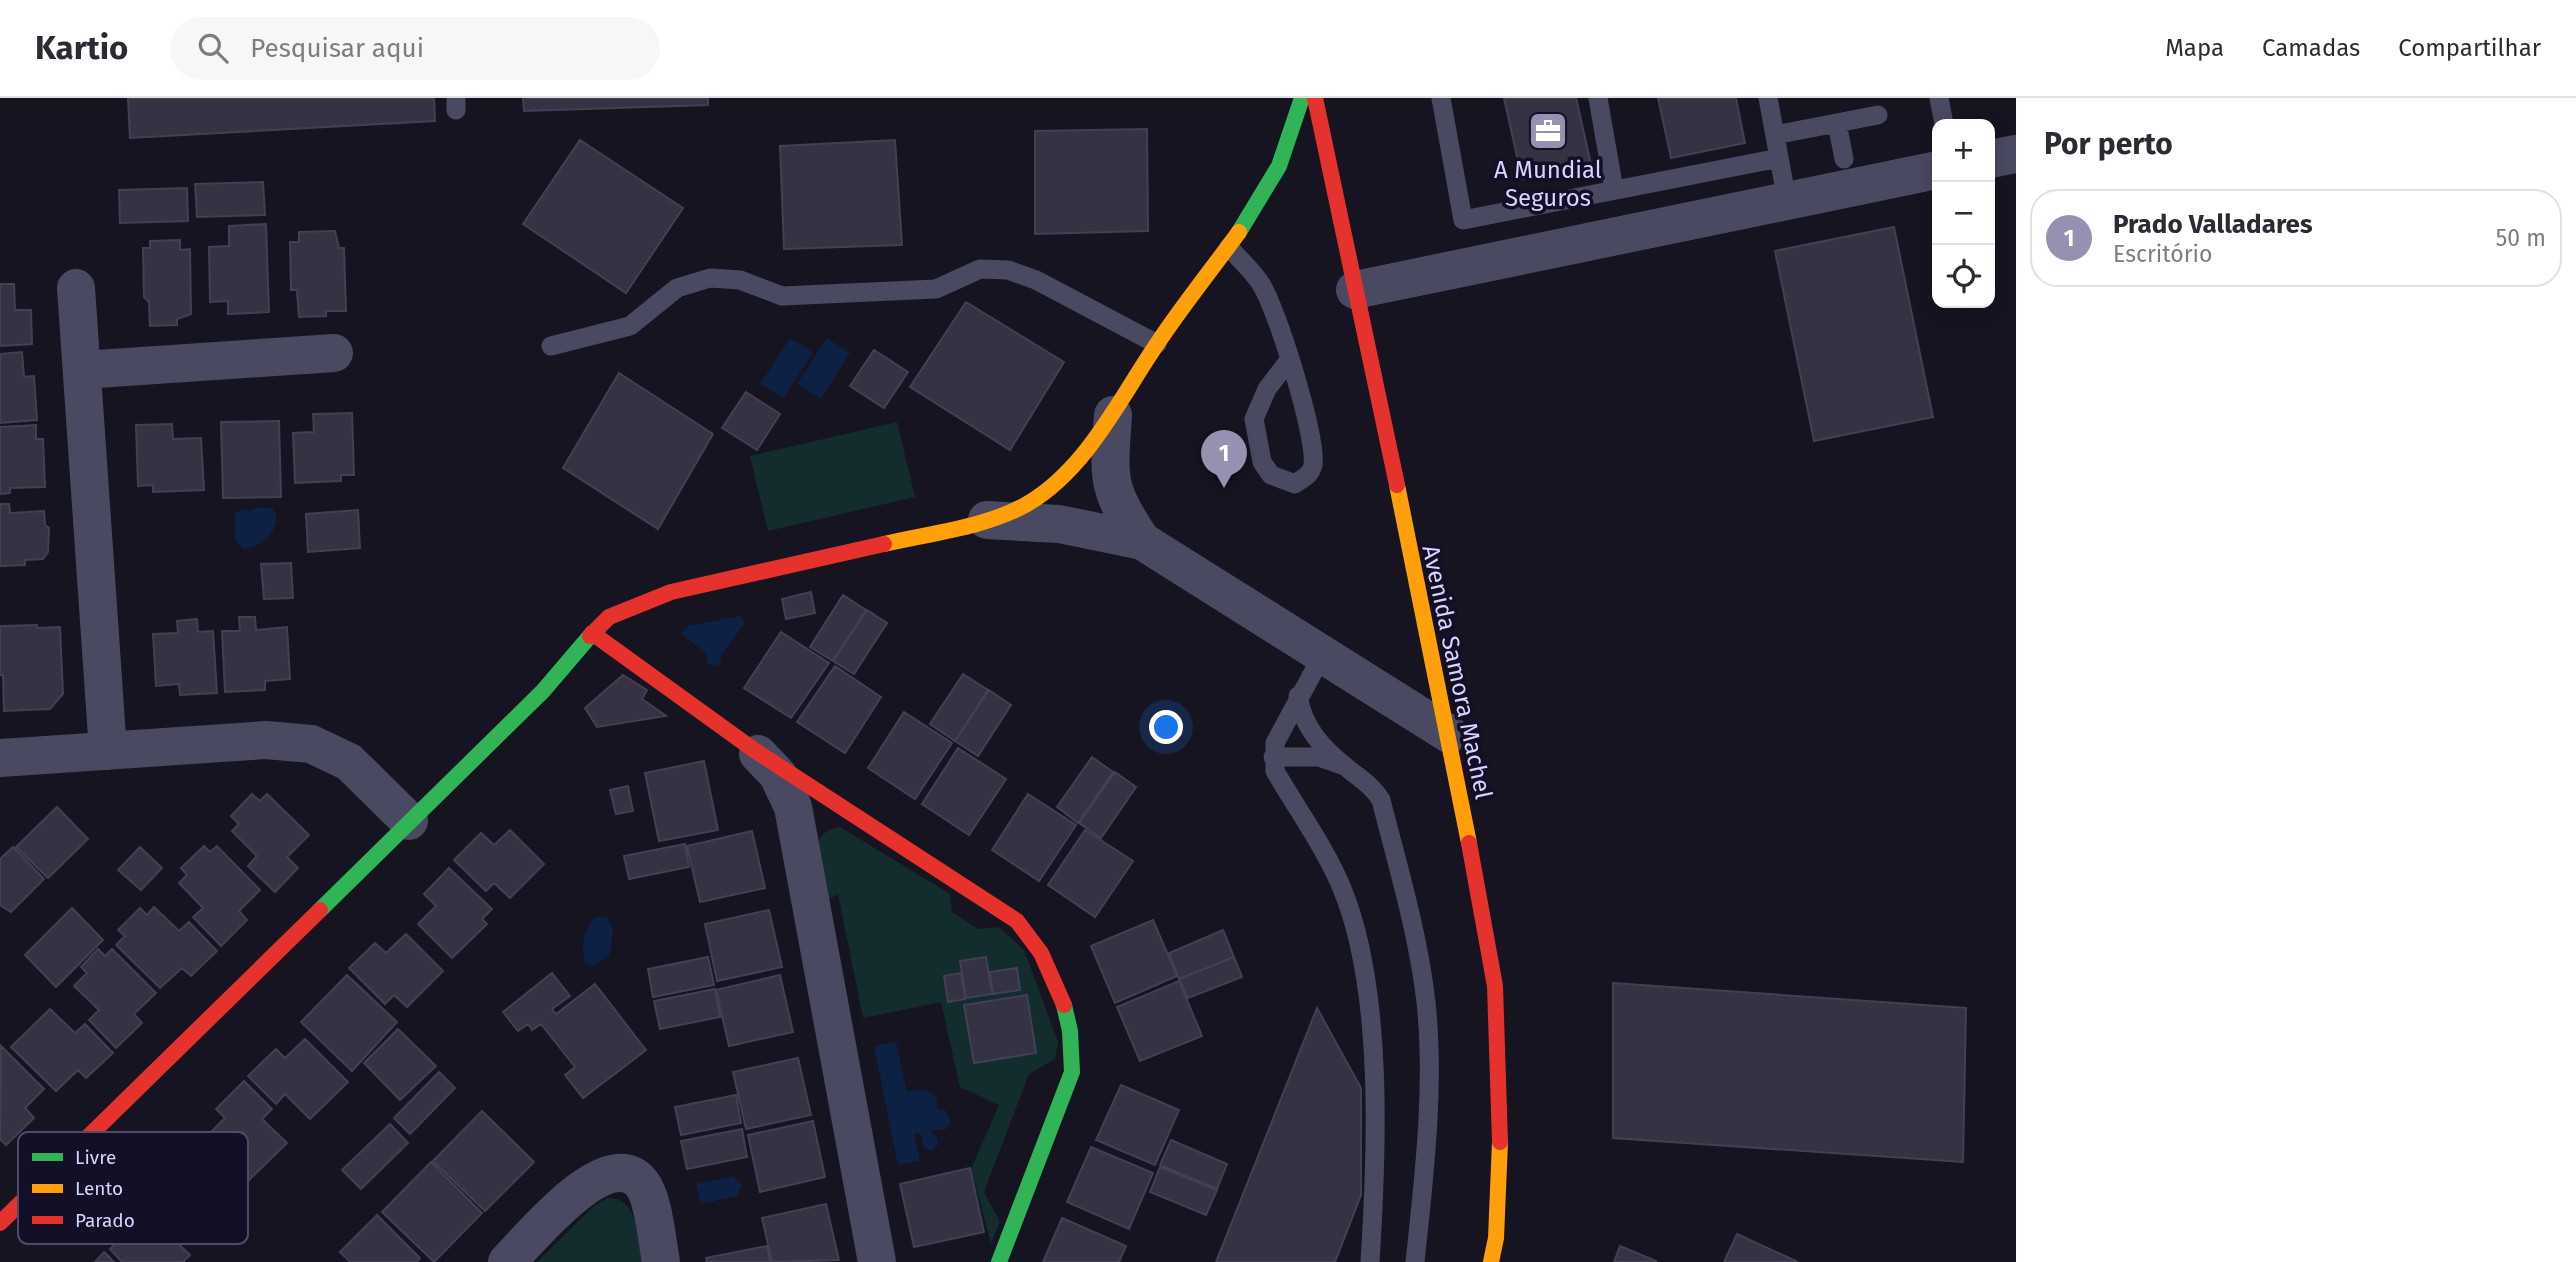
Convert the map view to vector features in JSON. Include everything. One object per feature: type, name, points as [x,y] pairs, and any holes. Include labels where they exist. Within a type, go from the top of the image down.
[{"type":"street","points":[[93,1132],[543,691],[609,617],[671,592],[987,520],[1035,499],[1113,415],[1157,344],[1268,190],[1290,143],[1302,98]]},
{"type":"street","name":"Avenida Samora Machel","points":[[1315,98],[1449,734],[1495,986],[1502,1112],[1496,1238],[1491,1262]]},
{"type":"street","points":[[1995,158],[2016,154]]},
{"type":"street","points":[[1355,290],[1932,171]]},
{"type":"street","points":[[76,288],[108,751]]},
{"type":"street","points":[[82,370],[334,353]]},
{"type":"street","points":[[1113,415],[1109,474],[1113,493],[1142,541]]},
{"type":"street","points":[[987,520],[1059,524],[1142,541],[1449,734]]},
{"type":"street","points":[[592,633],[754,750],[1017,921],[1037,942],[1060,996],[1074,1048],[1072,1072],[999,1262]]},
{"type":"street","points":[[0,758],[266,740],[311,744],[349,762],[409,821]]},
{"type":"street","points":[[754,750],[778,775],[788,791],[800,842],[877,1262]]},
{"type":"street","points":[[800,842],[803,831],[820,816],[839,810],[851,813]]},
{"type":"street","points":[[507,1262],[580,1190],[610,1172],[622,1172],[635,1177],[647,1193],[661,1262]]},
{"type":"street","points":[[0,1223],[18,1205]]},
{"type":"lane","points":[[1441,98],[1463,220],[1779,158]]},
{"type":"lane","points":[[1598,98],[1614,190]]},
{"type":"lane","points":[[1768,98],[1787,201]]},
{"type":"lane","points":[[1939,98],[1943,119]]},
{"type":"lane","points":[[1775,135],[1878,115]]},
{"type":"lane","points":[[1837,123],[1844,159]]},
{"type":"lane","points":[[1228,247],[1261,284],[1290,359],[1312,444],[1313,463],[1310,472],[1295,484],[1271,475],[1262,462],[1254,419],[1267,388],[1290,359]]},
{"type":"lane","points":[[551,346],[630,326],[677,288],[710,278],[740,281],[782,296],[936,289],[980,269],[1008,270],[1037,280],[1157,344]]},
{"type":"lane","points":[[1323,654],[1275,743],[1273,757],[1275,771],[1341,886],[1353,921],[1364,975],[1373,1054],[1373,1210],[1370,1262]]},
{"type":"lane","points":[[1298,696],[1303,721],[1310,731],[1343,765],[1375,789],[1381,800],[1418,942],[1426,1005],[1428,1085],[1415,1262]]},
{"type":"lane","points":[[1273,757],[1319,757],[1343,765]]},
{"type":"green space","points":[[897,422],[915,497],[768,531],[750,456]]},
{"type":"green space","points":[[840,827],[950,894],[952,912],[978,929],[999,927],[1024,950],[1058,1042],[1055,1059],[1029,1074],[984,1192],[1000,1222],[991,1243],[971,1169],[999,1105],[960,1087],[941,1002],[863,1018],[838,894],[826,902],[896,1262],[813,855],[822,836],[829,830]]},
{"type":"green space","points":[[608,1198],[625,1204],[631,1212],[642,1262],[537,1262],[594,1206]]},
{"type":"water","points":[[790,338],[813,352],[784,398],[760,384]]},
{"type":"water","points":[[827,338],[850,353],[821,399],[797,384]]},
{"type":"water","points":[[257,507],[273,509],[276,516],[274,530],[264,541],[243,549],[235,539],[235,514],[241,509],[251,511]]},
{"type":"water","points":[[741,616],[745,623],[721,655],[717,666],[707,664],[707,654],[681,634],[688,626]]},
{"type":"water","points":[[596,917],[607,917],[613,928],[610,954],[594,966],[585,962],[583,943]]},
{"type":"water","points":[[896,1042],[907,1091],[930,1092],[937,1099],[937,1108],[945,1110],[951,1122],[945,1130],[930,1130],[937,1138],[938,1145],[931,1151],[923,1147],[921,1134],[914,1133],[920,1161],[898,1165],[874,1046]]},
{"type":"water","points":[[733,1176],[742,1185],[737,1196],[701,1204],[696,1184]]},
{"type":"building","points":[[128,98],[434,98],[435,121],[130,138]]},
{"type":"building","points":[[523,98],[708,98],[708,105],[524,111]]},
{"type":"building","name":"A Mundial Seguros","points":[[1504,98],[1576,98],[1591,164],[1522,179]]},
{"type":"building","points":[[1658,98],[1736,98],[1745,143],[1671,158]]},
{"type":"building","points":[[1147,129],[1148,231],[1035,234],[1035,131]]},
{"type":"building","points":[[580,140],[683,208],[626,293],[523,224]]},
{"type":"building","points":[[895,140],[902,245],[784,249],[780,146]]},
{"type":"building","points":[[263,182],[265,215],[197,217],[195,184]]},
{"type":"building","points":[[187,188],[188,221],[120,223],[119,190]]},
{"type":"building","points":[[266,224],[269,312],[228,314],[228,301],[210,302],[209,247],[229,246],[229,226]]},
{"type":"building","points":[[1894,227],[1933,417],[1814,441],[1775,251]]},
{"type":"building","points":[[335,231],[339,248],[344,248],[346,311],[326,311],[326,316],[299,317],[297,290],[291,290],[290,242],[299,242],[299,232]]},
{"type":"building","points":[[180,240],[180,250],[190,249],[191,314],[177,319],[177,325],[150,326],[149,302],[144,297],[143,248],[150,248],[150,241]]},
{"type":"building","points":[[0,284],[14,284],[15,310],[31,310],[32,344],[0,346]]},
{"type":"building","points":[[966,302],[1064,362],[1010,450],[910,387]]},
{"type":"building","points":[[874,350],[908,372],[884,408],[850,386]]},
{"type":"building","points":[[22,352],[24,377],[34,376],[37,420],[0,423],[0,354]]},
{"type":"building","points":[[619,373],[713,434],[658,529],[563,468]]},
{"type":"building","points":[[746,392],[780,414],[757,450],[722,428]]},
{"type":"building","points":[[352,413],[354,475],[341,475],[341,481],[295,483],[293,433],[314,432],[313,414]]},
{"type":"building","points":[[279,421],[281,497],[223,498],[221,422]]},
{"type":"building","points":[[172,424],[173,439],[201,438],[204,490],[153,492],[153,485],[138,486],[136,425]]},
{"type":"building","points":[[36,425],[36,439],[43,439],[45,487],[10,488],[10,493],[0,494],[0,427]]},
{"type":"building","points":[[0,504],[9,504],[10,513],[44,511],[45,525],[49,528],[48,552],[43,559],[25,560],[25,565],[0,566]]},
{"type":"building","points":[[358,510],[360,548],[308,552],[306,514]]},
{"type":"building","points":[[291,563],[293,598],[264,599],[261,564]]},
{"type":"building","points":[[811,592],[815,613],[786,619],[782,599]]},
{"type":"building","points":[[843,595],[866,610],[833,661],[810,647]]},
{"type":"building","points":[[867,610],[887,623],[854,674],[833,661]]},
{"type":"building","points":[[239,617],[255,617],[256,630],[287,627],[290,679],[265,681],[265,690],[225,692],[222,631],[240,631]]},
{"type":"building","points":[[197,619],[198,632],[213,631],[217,693],[180,695],[179,684],[156,686],[153,634],[178,633],[177,621]]},
{"type":"building","points":[[37,625],[37,628],[60,627],[63,694],[50,709],[4,711],[3,675],[0,675],[0,626]]},
{"type":"building","points":[[781,632],[829,663],[791,718],[744,688]]},
{"type":"building","points":[[835,666],[881,697],[845,753],[797,722]]},
{"type":"building","points":[[963,674],[988,690],[955,741],[930,724]]},
{"type":"building","points":[[623,675],[647,690],[642,699],[666,716],[597,727],[585,708]]},
{"type":"building","points":[[989,690],[1011,705],[978,756],[955,741]]},
{"type":"building","points":[[904,712],[952,743],[915,799],[868,768]]},
{"type":"building","points":[[958,748],[1006,779],[969,835],[922,804]]},
{"type":"building","points":[[1092,757],[1113,772],[1078,823],[1057,807]]},
{"type":"building","points":[[704,761],[718,830],[659,841],[645,773]]},
{"type":"building","points":[[1115,772],[1136,787],[1101,838],[1079,823]]},
{"type":"building","points":[[628,786],[633,811],[616,814],[610,790]]},
{"type":"building","points":[[252,794],[260,801],[267,794],[309,835],[287,857],[298,868],[275,892],[248,866],[257,856],[232,831],[239,824],[231,816]]},
{"type":"building","points":[[1028,794],[1076,825],[1039,881],[992,850]]},
{"type":"building","points":[[57,807],[88,839],[48,878],[16,847]]},
{"type":"building","points":[[510,830],[544,864],[510,898],[494,883],[486,891],[454,860],[481,833],[494,845]]},
{"type":"building","points":[[1085,830],[1133,861],[1095,917],[1048,885]]},
{"type":"building","points":[[752,831],[765,888],[700,902],[687,846]]},
{"type":"building","points":[[685,844],[689,867],[629,879],[624,856]]},
{"type":"building","points":[[204,846],[210,852],[217,846],[260,890],[239,911],[247,920],[221,946],[193,917],[203,908],[179,883],[187,875],[181,868]]},
{"type":"building","points":[[13,847],[44,879],[11,912],[0,905],[0,859]]},
{"type":"building","points":[[140,847],[162,868],[141,890],[118,870]]},
{"type":"building","points":[[449,868],[492,909],[482,919],[487,924],[452,958],[418,924],[436,906],[424,894]]},
{"type":"building","points":[[154,907],[179,931],[189,922],[217,951],[191,976],[182,968],[160,988],[116,945],[125,936],[118,930],[140,908],[147,915]]},
{"type":"building","points":[[72,908],[103,940],[56,987],[25,955]]},
{"type":"building","points":[[769,910],[782,967],[717,981],[705,924]]},
{"type":"building","points":[[1153,920],[1177,976],[1115,1003],[1091,946]]},
{"type":"building","points":[[1223,930],[1234,957],[1179,979],[1169,953]]},
{"type":"building","points":[[406,934],[443,971],[407,1007],[394,995],[385,1004],[349,968],[375,943],[386,953]]},
{"type":"building","points":[[98,949],[105,956],[112,949],[156,993],[134,1014],[142,1023],[116,1048],[89,1020],[99,1010],[74,986],[87,973],[81,967]]},
{"type":"building","points":[[708,957],[714,985],[653,997],[648,969]]},
{"type":"building","points":[[986,957],[992,994],[966,998],[960,961]]},
{"type":"building","points":[[1234,957],[1242,977],[1188,998],[1179,979]]},
{"type":"building","points":[[1017,968],[1020,990],[993,994],[990,972]]},
{"type":"building","points":[[552,973],[570,996],[552,1009],[556,1014],[595,984],[646,1050],[583,1098],[565,1075],[575,1067],[541,1024],[532,1030],[528,1024],[518,1031],[503,1012]]},
{"type":"building","points":[[961,973],[965,999],[948,1002],[944,976]]},
{"type":"building","points":[[347,975],[397,1022],[352,1071],[301,1022]]},
{"type":"building","points":[[780,975],[793,1032],[729,1046],[716,990]]},
{"type":"building","points":[[1179,981],[1202,1036],[1140,1061],[1117,1007]]},
{"type":"building","points":[[1613,983],[1966,1008],[1963,1162],[1613,1138]]},
{"type":"building","points":[[715,989],[720,1017],[660,1029],[654,1001]]},
{"type":"building","points":[[1027,995],[1036,1053],[974,1063],[964,1005]]},
{"type":"building","points":[[1317,1008],[1361,1088],[1361,1195],[1335,1262],[1216,1262]]},
{"type":"building","points":[[50,1009],[75,1033],[85,1024],[113,1053],[86,1078],[78,1070],[56,1091],[11,1047]]},
{"type":"building","points":[[398,1029],[436,1066],[400,1100],[364,1063]]},
{"type":"building","points":[[305,1039],[348,1082],[310,1119],[285,1094],[276,1104],[248,1076],[276,1049],[285,1058]]},
{"type":"building","points":[[1,1046],[44,1089],[25,1108],[34,1118],[6,1145],[0,1139]]},
{"type":"building","points":[[798,1058],[811,1115],[746,1129],[733,1072]]},
{"type":"building","points":[[439,1072],[455,1088],[410,1134],[394,1118]]},
{"type":"building","points":[[244,1081],[272,1109],[262,1119],[287,1143],[249,1180],[248,1132],[211,1132],[225,1118],[216,1109]]},
{"type":"building","points":[[1121,1085],[1179,1110],[1155,1165],[1096,1140]]},
{"type":"building","points":[[736,1095],[741,1123],[681,1135],[675,1107]]},
{"type":"building","points":[[482,1111],[534,1162],[485,1211],[433,1161]]},
{"type":"building","points":[[813,1121],[825,1177],[760,1192],[748,1135]]},
{"type":"building","points":[[390,1124],[408,1143],[361,1189],[342,1170]]},
{"type":"building","points":[[742,1129],[747,1157],[687,1169],[681,1141]]},
{"type":"building","points":[[1171,1140],[1227,1164],[1217,1189],[1160,1165]]},
{"type":"building","points":[[1091,1147],[1153,1173],[1129,1229],[1067,1202]]},
{"type":"building","points":[[431,1162],[482,1213],[434,1262],[382,1212]]},
{"type":"building","points":[[1160,1167],[1217,1190],[1206,1215],[1150,1192]]},
{"type":"building","points":[[970,1168],[984,1232],[914,1247],[900,1184]]},
{"type":"building","points":[[826,1204],[839,1260],[772,1262],[762,1218]]},
{"type":"building","points":[[377,1215],[420,1258],[417,1262],[350,1262],[340,1252]]},
{"type":"building","points":[[1062,1218],[1126,1246],[1119,1262],[1043,1262]]},
{"type":"building","points":[[1737,1234],[1798,1262],[1724,1262]]},
{"type":"building","points":[[115,1244],[179,1244],[190,1255],[183,1262],[122,1262],[110,1249]]},
{"type":"building","points":[[767,1246],[770,1262],[707,1262],[706,1258]]},
{"type":"building","points":[[1620,1246],[1656,1261],[1614,1262]]},
{"type":"building","points":[[104,1252],[114,1262],[95,1262]]},
{"type":"traffic: fast","points":[[1239,232],[1279,166],[1302,98]]},
{"type":"traffic: fast","points":[[320,910],[543,691],[590,636]]},
{"type":"traffic: fast","points":[[999,1262],[1072,1072],[1070,1031],[1064,1005]]},
{"type":"traffic: slow","points":[[884,544],[993,519],[1027,504],[1048,489],[1067,472],[1101,431],[1167,330],[1239,232]]},
{"type":"traffic: slow","points":[[1397,485],[1469,843]]},
{"type":"traffic: slow","points":[[1491,1262],[1496,1238],[1500,1142]]},
{"type":"traffic: jam","points":[[1315,98],[1397,485]]},
{"type":"traffic: jam","points":[[590,636],[609,617],[671,592],[884,544]]},
{"type":"traffic: jam","points":[[592,633],[754,750],[1017,921],[1041,953],[1064,1005]]},
{"type":"traffic: jam","points":[[1469,843],[1495,986],[1500,1142]]},
{"type":"traffic: jam","points":[[93,1132],[320,910]]},
{"type":"traffic: jam","points":[[0,1223],[18,1205]]},
{"type":"place","name":"A Mundial Seguros","points":[[1548,131]]},
{"type":"place","name":"Prado Valladares","points":[[1224,488]]}]
